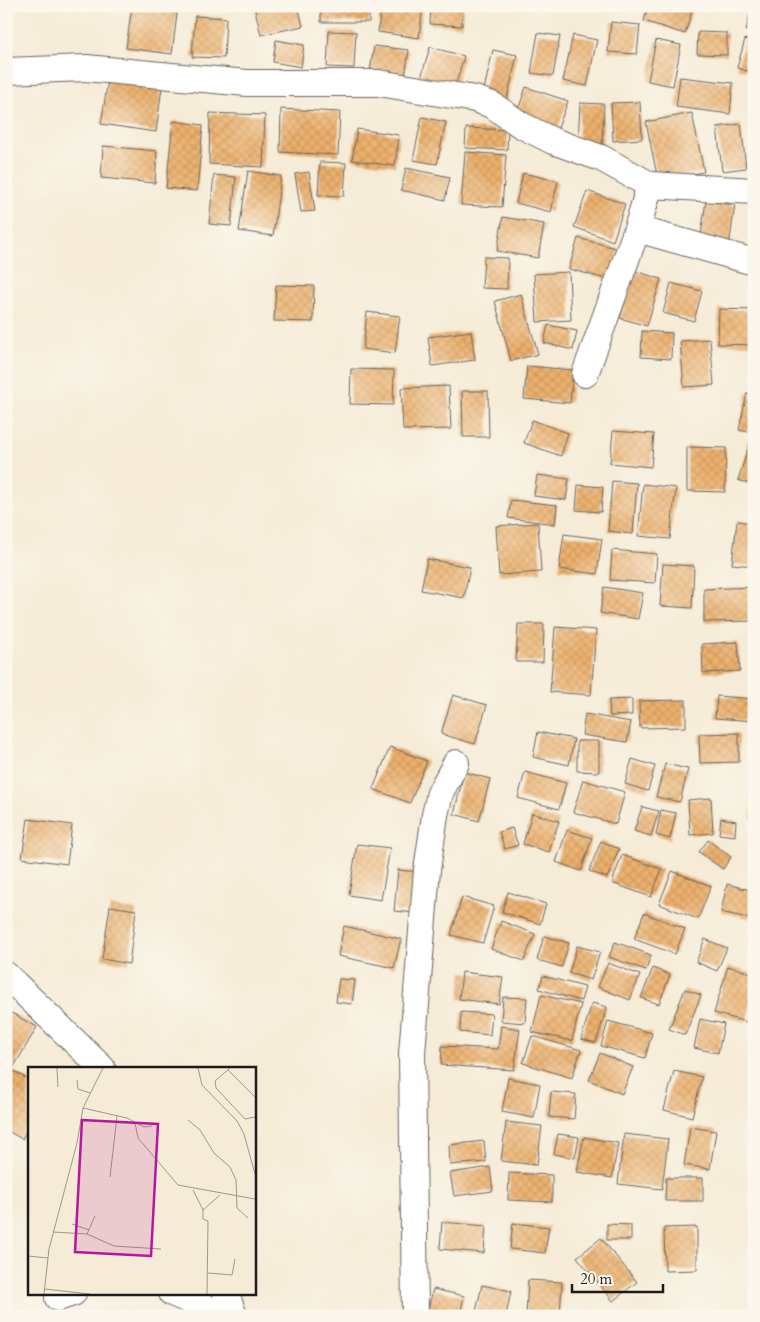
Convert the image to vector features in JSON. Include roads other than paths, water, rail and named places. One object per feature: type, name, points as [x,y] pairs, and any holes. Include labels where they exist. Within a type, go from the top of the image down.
[{"type":"street","points":[[6,71],[86,68],[247,83],[379,83],[475,99],[492,105],[520,125],[552,141],[601,158],[650,185],[754,192]]},
{"type":"street","points":[[585,374],[637,229],[650,185]]},
{"type":"street","points":[[637,229],[754,262]]},
{"type":"street","points":[[416,1316],[412,1053],[427,870],[435,815],[440,794],[456,764]]},
{"type":"street","points":[[6,975],[101,1067]]},
{"type":"street","points":[[174,1294],[225,1316]]},
{"type":"street","points":[[226,1294],[234,1316]]}]
